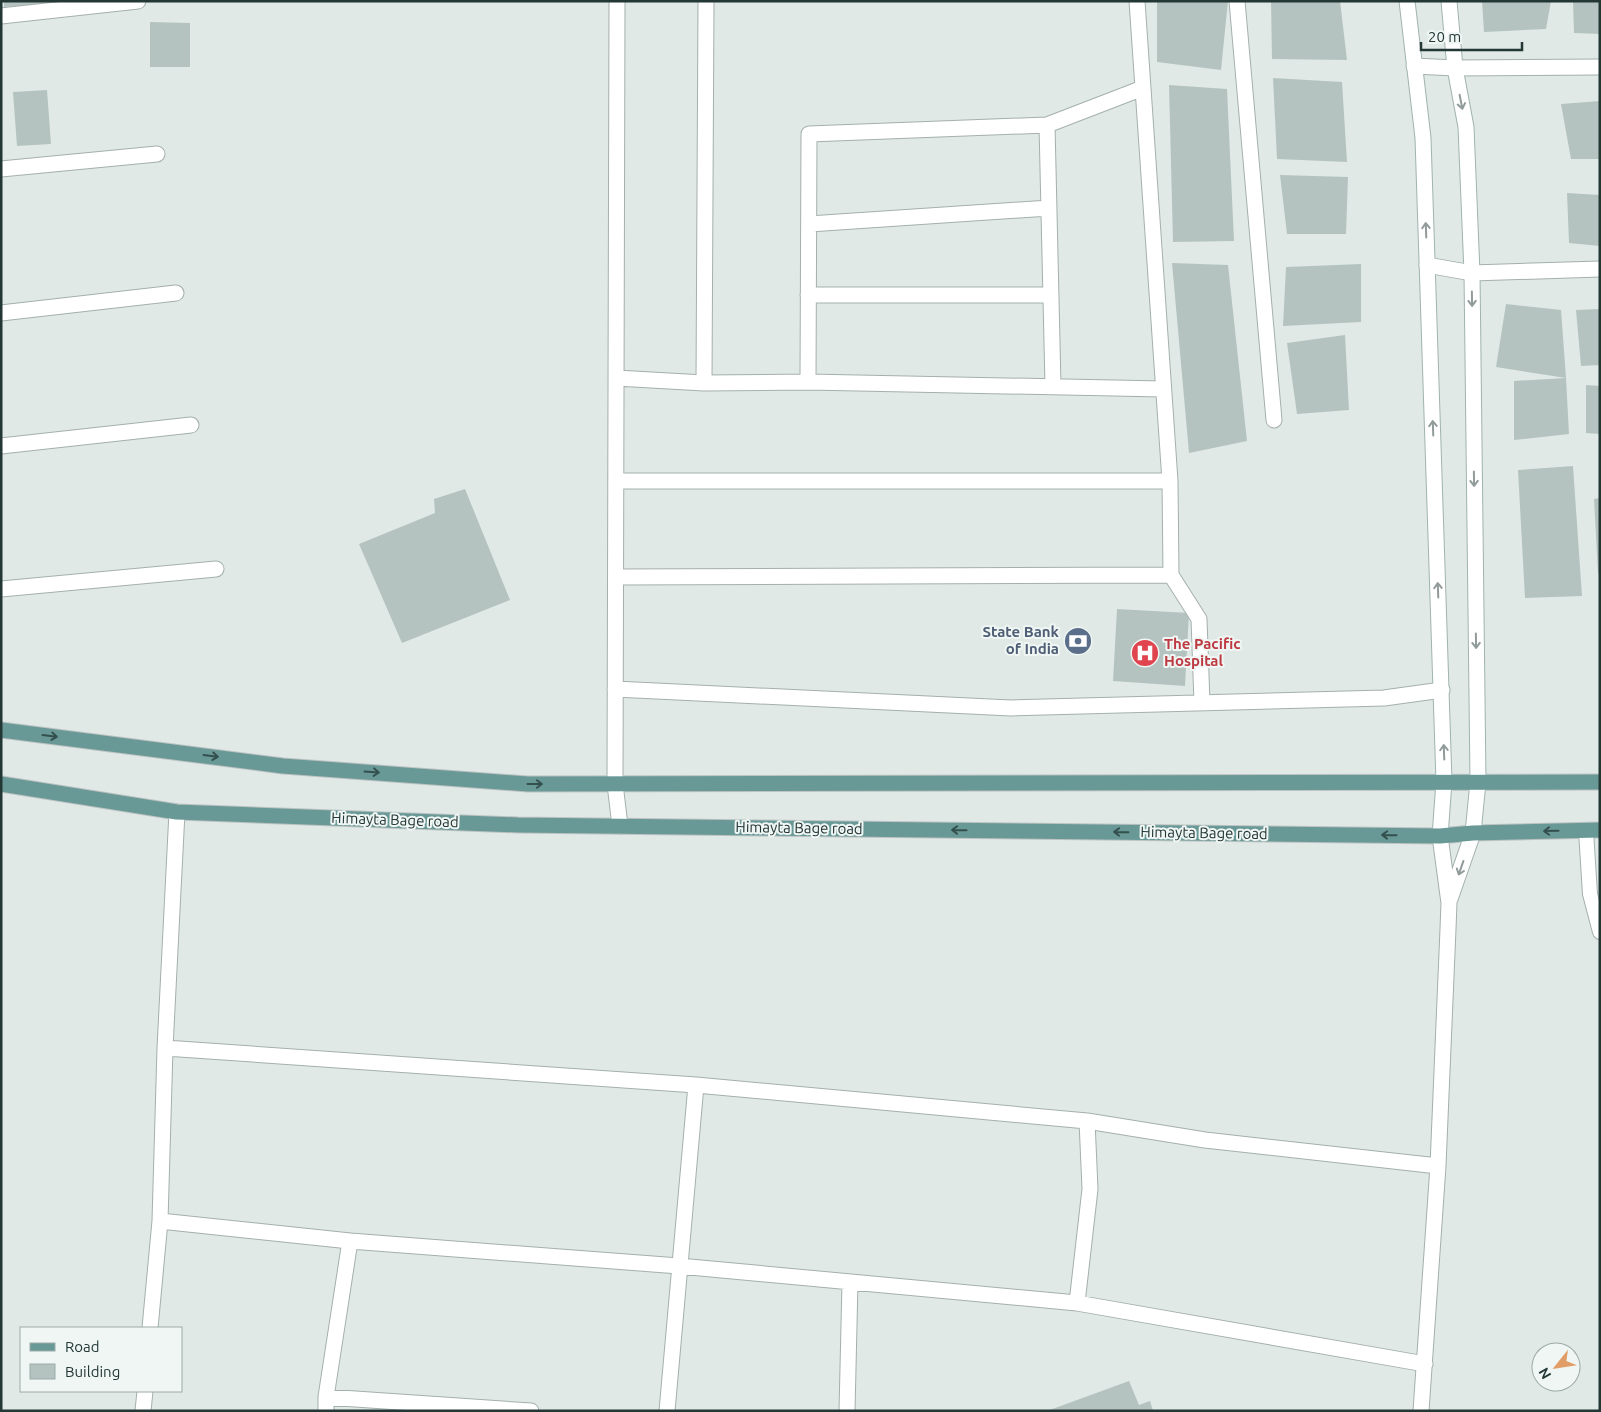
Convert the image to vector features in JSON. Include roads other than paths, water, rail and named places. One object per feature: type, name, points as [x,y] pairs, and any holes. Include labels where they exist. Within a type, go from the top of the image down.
[{"type":"main road","points":[[1,730],[283,766],[528,784],[1600,782]]},
{"type":"main road","name":"Himayta Bage road","points":[[1,784],[177,812],[518,825],[1440,836],[1473,833],[1593,831]]},
{"type":"street","points":[[1,16],[138,1]]},
{"type":"street","points":[[617,1],[615,784],[620,826]]},
{"type":"street","points":[[704,383],[706,1]]},
{"type":"street","points":[[1137,1],[1170,481],[1171,575],[1199,619],[1202,703]]},
{"type":"street","points":[[1237,1],[1274,420]]},
{"type":"street","points":[[1407,1],[1423,138],[1442,690],[1444,782],[1440,836],[1449,903],[1438,1166],[1422,1411]]},
{"type":"street","points":[[1449,1],[1455,68],[1466,127],[1472,274],[1478,782],[1473,833],[1449,903]]},
{"type":"street","points":[[1414,66],[1455,68],[1600,68]]},
{"type":"street","points":[[808,382],[809,134],[1047,125],[1143,88]]},
{"type":"street","points":[[1047,125],[1053,386]]},
{"type":"street","points":[[1,169],[157,154]]},
{"type":"street","points":[[808,224],[1049,208]]},
{"type":"street","points":[[1427,265],[1472,274],[1600,269]]},
{"type":"street","points":[[1,313],[176,293]]},
{"type":"street","points":[[808,295],[1051,295]]},
{"type":"street","points":[[616,378],[704,383],[808,382],[1163,388]]},
{"type":"street","points":[[1,446],[191,426]]},
{"type":"street","points":[[616,481],[1170,481]]},
{"type":"street","points":[[1,589],[216,569]]},
{"type":"street","points":[[616,576],[1171,575]]},
{"type":"street","points":[[616,690],[1011,708],[1384,698],[1442,690]]},
{"type":"street","points":[[150,1327],[160,1221],[165,1048],[177,812]]},
{"type":"street","points":[[165,1048],[696,1085],[1087,1121],[1205,1140],[1438,1166]]},
{"type":"street","points":[[667,1411],[696,1085]]},
{"type":"street","points":[[1076,1303],[1090,1189],[1087,1121]]},
{"type":"street","points":[[160,1221],[350,1241],[679,1266],[1076,1303],[1425,1364]]},
{"type":"street","points":[[350,1241],[326,1404],[530,1411]]},
{"type":"street","points":[[847,1411],[850,1282]]},
{"type":"street","points":[[143,1411],[145,1392]]},
{"type":"lane","points":[[1593,831],[1590,894],[1600,932]]},
{"type":"place","name":"State Bank of India","points":[[1078,641]]},
{"type":"place","name":"The Pacific Hospital","points":[[1145,653]]}]
